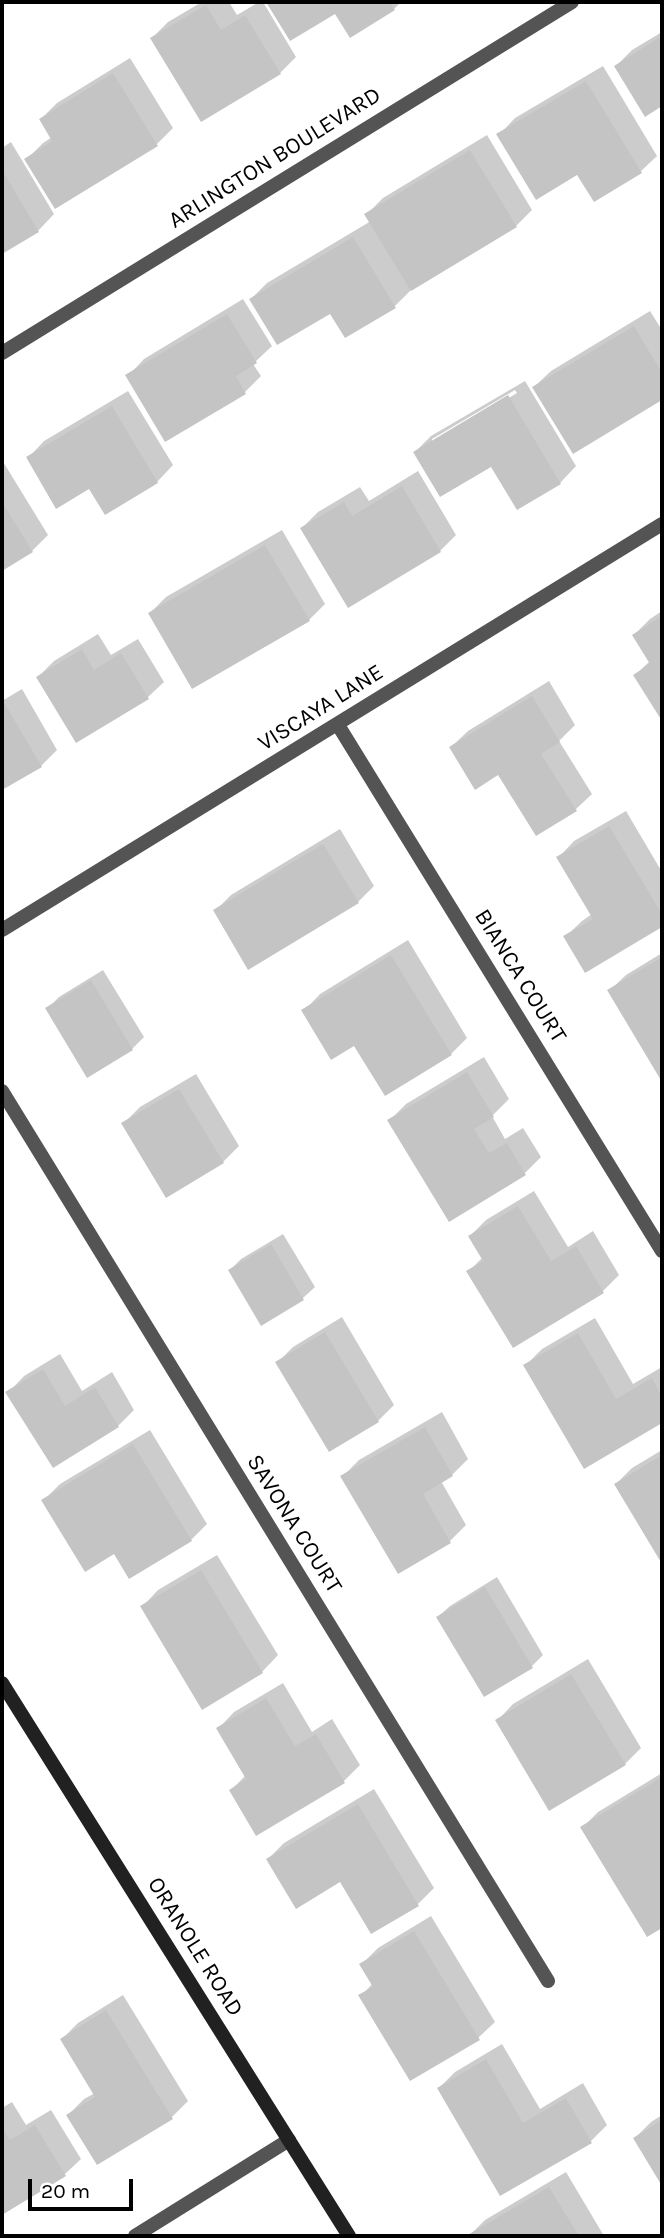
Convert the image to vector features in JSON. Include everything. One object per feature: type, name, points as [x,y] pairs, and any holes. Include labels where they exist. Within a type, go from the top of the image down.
[{"type":"street","name":"ARLINGTON BOULEVARD","points":[[2,353],[572,2]]},
{"type":"street","name":"VISCAYA LANE","points":[[2,930],[662,524]]},
{"type":"street","name":"BIANCA COURT","points":[[338,725],[662,1251]]},
{"type":"street","name":"SAVONA COURT","points":[[2,1091],[548,1981]]},
{"type":"street","name":"ORANOLE ROAD","points":[[2,1683],[349,2236]]},
{"type":"street","points":[[135,2236],[289,2140]]},
{"type":"building","points":[[266,2],[389,2],[395,10],[350,38],[335,14],[290,41]]},
{"type":"building","points":[[206,5],[221,30],[245,15],[281,74],[201,122],[150,38]]},
{"type":"building","points":[[662,36],[662,106],[645,117],[614,66]]},
{"type":"building","points":[[113,73],[158,146],[55,209],[24,159],[52,141],[39,119]]},
{"type":"building","points":[[586,81],[642,173],[594,202],[577,175],[536,200],[496,134]]},
{"type":"building","points":[[470,150],[517,227],[411,291],[364,214]]},
{"type":"building","points":[[2,170],[39,232],[2,254]]},
{"type":"building","points":[[353,237],[396,308],[345,338],[330,314],[277,345],[249,299]]},
{"type":"building","points":[[227,314],[257,363],[236,376],[246,394],[165,442],[125,375]]},
{"type":"building","points":[[634,326],[662,373],[662,400],[573,454],[532,387]]},
{"type":"building","points":[[508,395],[561,484],[517,510],[491,467],[440,497],[413,452]]},
{"type":"building","points":[[112,406],[158,483],[105,515],[89,489],[56,509],[26,457]]},
{"type":"building","points":[[402,486],[441,552],[348,608],[300,528],[344,502],[352,516]]},
{"type":"building","points":[[2,502],[33,552],[2,571]]},
{"type":"building","points":[[265,545],[310,621],[192,689],[148,613]]},
{"type":"building","points":[[662,616],[662,721],[633,675],[650,664],[632,635]]},
{"type":"building","points":[[82,649],[94,670],[121,653],[149,699],[76,743],[36,677]]},
{"type":"building","points":[[532,696],[560,742],[541,754],[577,811],[536,836],[498,775],[475,790],[449,747]]},
{"type":"building","points":[[5,704],[42,767],[2,790],[2,706]]},
{"type":"building","points":[[609,826],[662,914],[662,927],[585,973],[563,936],[593,919],[556,857]]},
{"type":"building","points":[[323,844],[359,903],[248,970],[213,910]]},
{"type":"building","points":[[391,955],[452,1055],[385,1096],[354,1046],[331,1060],[301,1010]]},
{"type":"building","points":[[662,957],[662,1082],[607,990]]},
{"type":"building","points":[[91,980],[133,1050],[87,1078],[45,1008]]},
{"type":"building","points":[[467,1072],[494,1117],[474,1129],[489,1153],[507,1143],[526,1175],[449,1222],[387,1120]]},
{"type":"building","points":[[179,1089],[224,1163],[166,1198],[121,1123]]},
{"type":"building","points":[[518,1206],[551,1261],[576,1246],[604,1293],[513,1348],[466,1271],[483,1261],[468,1236]]},
{"type":"building","points":[[271,1244],[304,1300],[261,1326],[228,1270]]},
{"type":"building","points":[[325,1332],[379,1422],[329,1452],[275,1362]]},
{"type":"building","points":[[578,1333],[616,1399],[652,1378],[662,1397],[662,1423],[584,1469],[523,1365]]},
{"type":"building","points":[[43,1369],[65,1406],[95,1387],[119,1427],[53,1468],[5,1392]]},
{"type":"building","points":[[425,1427],[453,1476],[423,1494],[451,1543],[398,1574],[340,1476]]},
{"type":"building","points":[[133,1444],[192,1541],[129,1579],[114,1554],[85,1572],[41,1500]]},
{"type":"building","points":[[662,1455],[662,1564],[614,1484]]},
{"type":"building","points":[[201,1570],[263,1673],[202,1710],[140,1606]]},
{"type":"building","points":[[485,1587],[533,1668],[484,1697],[436,1617]]},
{"type":"building","points":[[571,1674],[626,1765],[549,1811],[495,1720]]},
{"type":"building","points":[[266,1698],[295,1746],[316,1734],[345,1783],[256,1836],[229,1790],[246,1779],[216,1728]]},
{"type":"building","points":[[662,1777],[662,1928],[647,1937],[580,1827]]},
{"type":"building","points":[[358,1804],[419,1906],[371,1934],[340,1882],[296,1909],[266,1859]]},
{"type":"building","points":[[414,1931],[480,2040],[410,2081],[358,1995],[373,1987],[359,1964]]},
{"type":"building","points":[[106,2010],[173,2119],[97,2165],[66,2115],[95,2097],[60,2039]]},
{"type":"building","points":[[486,2059],[523,2123],[566,2098],[592,2143],[500,2196],[437,2088]]},
{"type":"building","points":[[662,2120],[662,2186],[633,2138]]},
{"type":"building","points":[[35,2125],[66,2176],[2,2215],[2,2127],[10,2140]]},
{"type":"building","points":[[549,2187],[579,2236],[466,2236]]}]
